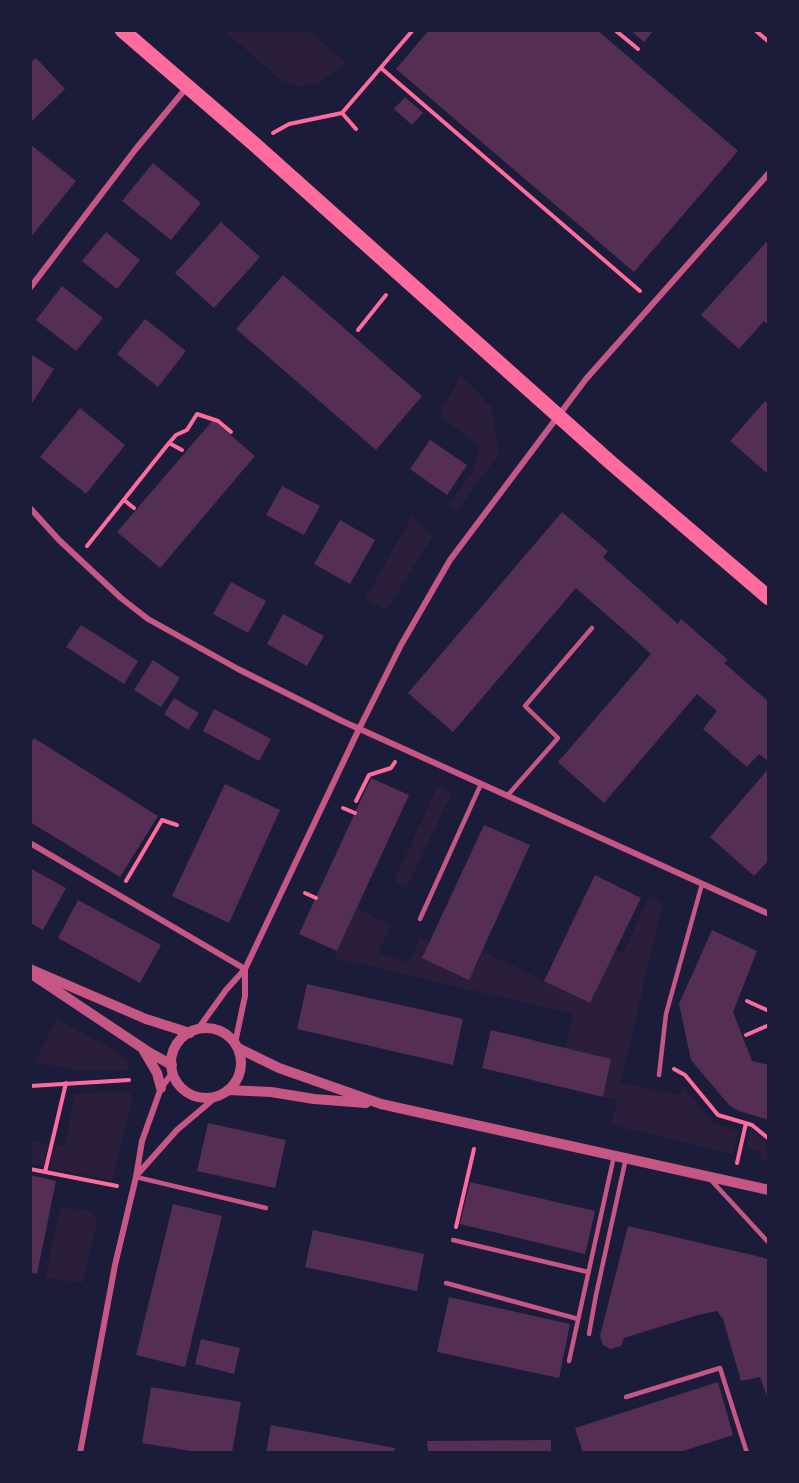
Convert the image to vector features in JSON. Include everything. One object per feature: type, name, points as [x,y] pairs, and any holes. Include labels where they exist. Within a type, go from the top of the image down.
[{"type":"main road","points":[[122,30],[769,598]]},
{"type":"street","points":[[30,288],[187,86]]},
{"type":"street","points":[[80,1453],[115,1265],[142,1141],[161,1088],[172,1069],[172,1055],[176,1046],[194,1031],[245,969],[401,645],[450,560],[586,379],[769,173]]},
{"type":"street","points":[[30,508],[78,558],[121,598],[148,619],[270,686],[359,729],[769,914]]},
{"type":"street","points":[[30,843],[245,969]]},
{"type":"street","points":[[30,971],[172,1069],[182,1088],[190,1094],[207,1098],[228,1090],[241,1071],[241,1059],[236,1045],[245,996],[245,969]]},
{"type":"street","points":[[30,971],[80,989],[146,1019],[194,1031],[209,1028],[219,1031],[236,1045],[279,1068],[381,1104],[769,1190]]},
{"type":"street","points":[[143,1048],[157,1073],[161,1088]]},
{"type":"street","points":[[228,1090],[271,1092],[314,1099],[381,1104]]},
{"type":"street","points":[[136,1177],[177,1130],[216,1096]]},
{"type":"lane","points":[[507,796],[558,738],[525,706],[592,628]]},
{"type":"lane","points":[[420,919],[481,784]]},
{"type":"lane","points":[[659,1075],[666,1014],[702,884]]},
{"type":"lane","points":[[569,1361],[614,1156]]},
{"type":"lane","points":[[590,1334],[596,1295],[626,1158]]},
{"type":"lane","points":[[136,1177],[266,1208]]},
{"type":"lane","points":[[709,1177],[769,1243]]},
{"type":"lane","points":[[453,1240],[588,1272]]},
{"type":"lane","points":[[446,1283],[578,1318]]},
{"type":"lane","points":[[627,1397],[720,1368],[747,1453]]},
{"type":"path","points":[[289,124],[342,113],[413,30]]},
{"type":"path","points":[[615,30],[638,49]]},
{"type":"path","points":[[755,30],[769,42]]},
{"type":"path","points":[[381,68],[640,291]]},
{"type":"path","points":[[342,113],[356,129]]},
{"type":"path","points":[[358,330],[386,295]]},
{"type":"path","points":[[78,558],[176,435],[187,430],[197,414],[218,421],[231,432]]},
{"type":"path","points":[[170,443],[182,450]]},
{"type":"path","points":[[124,500],[134,508]]},
{"type":"path","points":[[356,801],[369,775],[391,768],[394,762]]},
{"type":"path","points":[[343,808],[355,813]]},
{"type":"path","points":[[118,894],[162,820],[177,825]]},
{"type":"path","points":[[305,893],[316,898]]},
{"type":"path","points":[[747,1000],[769,1011]]},
{"type":"path","points":[[746,1035],[769,1025]]},
{"type":"path","points":[[661,1060],[685,1075],[718,1115],[753,1125],[769,1139]]},
{"type":"path","points":[[30,1086],[129,1080]]},
{"type":"path","points":[[45,1172],[66,1083]]},
{"type":"path","points":[[737,1163],[746,1123]]},
{"type":"path","points":[[453,1240],[474,1149]]},
{"type":"path","points":[[30,1169],[133,1190]]},
{"type":"shaded area","points":[[223,30],[308,30],[346,63],[317,84],[301,86],[289,83],[281,80]]},
{"type":"shaded area","points":[[461,375],[492,408],[499,454],[456,512],[449,505],[472,472],[480,446],[441,418],[441,411]]},
{"type":"shaded area","points":[[412,516],[432,537],[387,610],[365,599]]},
{"type":"shaded area","points":[[438,786],[452,793],[407,887],[396,882],[395,878]]},
{"type":"shaded area","points":[[649,897],[663,903],[621,1082],[679,1095],[682,1085],[713,1123],[739,1131],[732,1154],[611,1125],[617,1100],[603,1097],[611,1059],[566,1048],[573,1014],[334,958],[357,908],[391,925],[378,953],[407,962],[412,958],[420,938],[430,942],[423,958],[469,979],[483,951],[590,1003],[616,950],[623,953]]},
{"type":"shaded area","points":[[56,1019],[120,1053],[127,1061],[128,1070],[81,1071],[35,1062]]},
{"type":"shaded area","points":[[128,1091],[133,1098],[112,1181],[50,1168],[56,1146],[65,1146],[74,1094]]},
{"type":"shaded area","points":[[750,1130],[769,1145],[769,1162],[759,1160],[761,1152],[746,1148]]},
{"type":"shaded area","points":[[30,1140],[48,1144],[43,1166],[30,1164]]},
{"type":"shaded area","points":[[61,1206],[92,1212],[97,1222],[82,1283],[45,1278]]},
{"type":"building","points":[[429,30],[597,30],[738,151],[634,272],[396,69]]},
{"type":"building","points":[[630,30],[654,30],[644,42]]},
{"type":"building","points":[[36,58],[65,89],[30,123],[30,63]]},
{"type":"building","points":[[405,97],[423,113],[412,125],[394,109]]},
{"type":"building","points":[[30,144],[76,181],[30,238]]},
{"type":"building","points":[[153,163],[201,203],[171,240],[122,201]]},
{"type":"building","points":[[221,222],[260,257],[214,308],[175,273]]},
{"type":"building","points":[[106,232],[140,260],[117,289],[82,261]]},
{"type":"building","points":[[769,239],[769,326],[764,321],[739,349],[701,315]]},
{"type":"building","points":[[283,275],[422,396],[376,450],[236,329]]},
{"type":"building","points":[[62,286],[103,318],[76,351],[36,320]]},
{"type":"building","points":[[145,319],[186,351],[158,387],[117,354]]},
{"type":"building","points":[[30,354],[54,369],[30,406]]},
{"type":"building","points":[[765,401],[769,405],[769,475],[730,441]]},
{"type":"building","points":[[80,408],[125,445],[86,494],[40,457]]},
{"type":"building","points":[[213,420],[255,456],[160,568],[117,532]]},
{"type":"building","points":[[430,440],[467,465],[447,495],[410,469]]},
{"type":"building","points":[[282,486],[320,506],[304,535],[266,515]]},
{"type":"building","points":[[562,512],[608,551],[603,557],[678,624],[681,619],[728,660],[724,663],[769,702],[769,762],[759,754],[747,767],[703,729],[717,711],[697,694],[604,803],[558,762],[651,654],[576,588],[453,732],[408,693]]},
{"type":"building","points":[[340,520],[375,540],[350,584],[314,564]]},
{"type":"building","points":[[231,582],[266,601],[248,633],[213,614]]},
{"type":"building","points":[[283,614],[324,636],[307,666],[267,644]]},
{"type":"building","points":[[81,625],[138,661],[124,684],[66,647]]},
{"type":"building","points":[[153,660],[180,678],[161,707],[134,690]]},
{"type":"building","points":[[174,698],[199,713],[188,730],[164,714]]},
{"type":"building","points":[[214,709],[271,739],[259,761],[203,731]]},
{"type":"building","points":[[34,738],[158,816],[120,877],[30,822],[30,744]]},
{"type":"building","points":[[769,768],[769,860],[754,876],[710,837]]},
{"type":"building","points":[[371,778],[409,795],[337,951],[299,934]]},
{"type":"building","points":[[225,784],[280,810],[229,923],[172,896]]},
{"type":"building","points":[[484,825],[530,845],[469,980],[422,958]]},
{"type":"building","points":[[30,868],[66,888],[43,930],[30,923]]},
{"type":"building","points":[[595,875],[641,898],[590,1003],[544,981]]},
{"type":"building","points":[[78,900],[161,945],[140,983],[58,938]]},
{"type":"building","points":[[712,930],[757,951],[733,1012],[752,1061],[769,1065],[769,1120],[739,1111],[729,1105],[691,1060],[679,1004]]},
{"type":"building","points":[[307,984],[463,1019],[453,1065],[297,1029]]},
{"type":"building","points":[[491,1030],[611,1059],[603,1097],[482,1068]]},
{"type":"building","points":[[208,1123],[286,1140],[275,1188],[197,1171]]},
{"type":"building","points":[[30,1175],[56,1181],[37,1274],[30,1272]]},
{"type":"building","points":[[470,1182],[595,1211],[585,1254],[460,1224]]},
{"type":"building","points":[[173,1204],[222,1216],[185,1367],[136,1355]]},
{"type":"building","points":[[628,1226],[769,1259],[769,1402],[760,1377],[741,1381],[723,1319],[717,1311],[624,1338],[621,1346],[610,1349],[603,1345],[600,1336]]},
{"type":"building","points":[[313,1230],[424,1254],[417,1291],[305,1267]]},
{"type":"building","points":[[449,1297],[570,1324],[559,1378],[437,1352]]},
{"type":"building","points":[[201,1339],[240,1348],[234,1374],[195,1364]]},
{"type":"building","points":[[718,1382],[733,1435],[677,1453],[583,1453],[575,1428]]},
{"type":"building","points":[[151,1387],[241,1402],[232,1453],[203,1453],[142,1443]]},
{"type":"building","points":[[271,1425],[395,1448],[394,1453],[266,1453]]},
{"type":"building","points":[[551,1440],[551,1453],[428,1453],[427,1441]]}]
